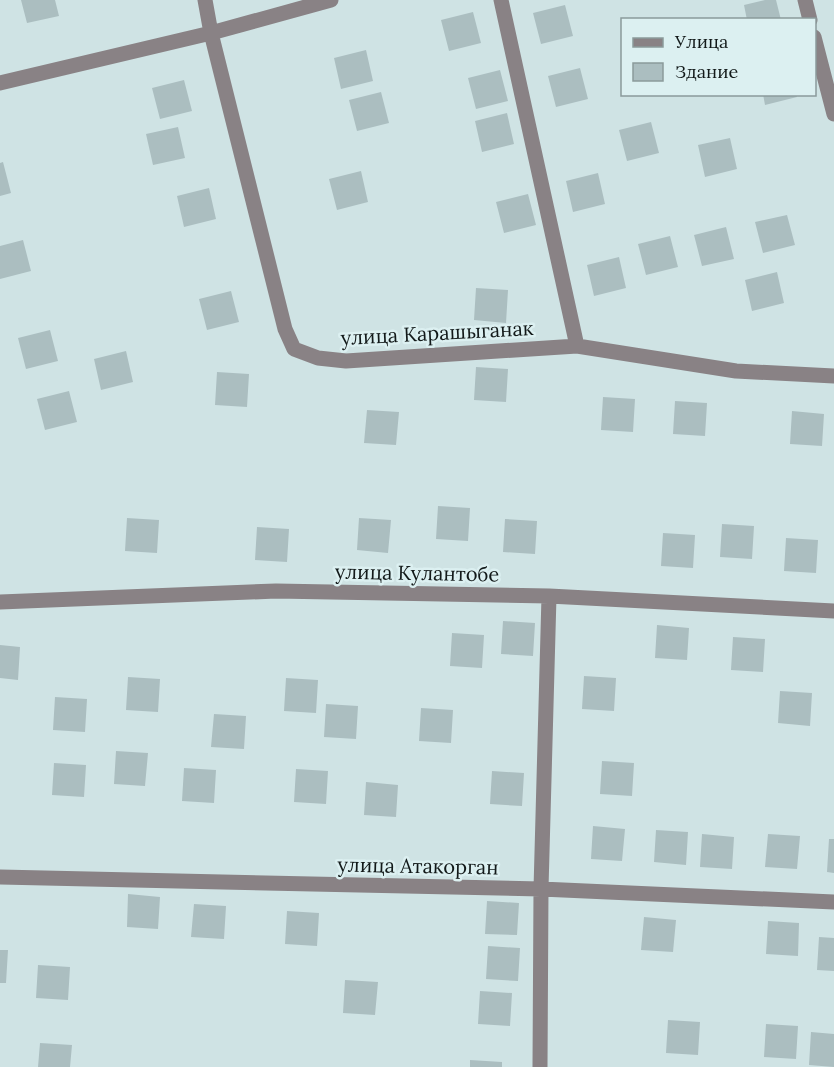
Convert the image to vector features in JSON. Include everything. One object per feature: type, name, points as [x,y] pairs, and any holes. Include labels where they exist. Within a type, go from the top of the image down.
[{"type":"street","name":"улица Карашыганак","points":[[205,0],[211,33],[285,329],[294,350],[318,358],[345,361],[577,346],[736,371],[834,376]]},
{"type":"street","points":[[0,83],[211,33],[331,0]]},
{"type":"street","points":[[501,0],[577,346]]},
{"type":"street","points":[[805,0],[810,18]]},
{"type":"street","points":[[816,45],[834,114]]},
{"type":"street","name":"улица Кулантобе","points":[[0,602],[276,591],[549,596],[834,611]]},
{"type":"street","points":[[540,1067],[541,889],[549,596]]},
{"type":"street","name":"улица Атакорган","points":[[0,878],[541,889],[834,902]]},
{"type":"building","points":[[21,0],[55,0],[59,16],[27,23]]},
{"type":"building","points":[[776,0],[780,18],[747,18],[744,5]]},
{"type":"building","points":[[565,5],[573,36],[541,44],[533,13]]},
{"type":"building","points":[[473,12],[481,43],[449,51],[441,20]]},
{"type":"building","points":[[366,50],[373,81],[341,89],[334,58]]},
{"type":"building","points":[[580,68],[588,99],[556,107],[548,76]]},
{"type":"building","points":[[500,70],[508,101],[476,109],[468,78]]},
{"type":"building","points":[[184,80],[192,111],[160,119],[152,88]]},
{"type":"building","points":[[381,92],[389,123],[357,131],[349,100]]},
{"type":"building","points":[[763,96],[797,97],[765,105]]},
{"type":"building","points":[[507,113],[514,144],[482,152],[475,121]]},
{"type":"building","points":[[651,122],[659,153],[627,161],[619,130]]},
{"type":"building","points":[[178,127],[185,158],[153,165],[146,134]]},
{"type":"building","points":[[730,138],[737,169],[705,177],[698,145]]},
{"type":"building","points":[[3,162],[11,193],[0,196],[0,163]]},
{"type":"building","points":[[361,171],[368,202],[337,210],[329,179]]},
{"type":"building","points":[[598,173],[605,204],[573,212],[566,181]]},
{"type":"building","points":[[209,188],[216,219],[184,227],[177,196]]},
{"type":"building","points":[[528,194],[536,225],[504,233],[496,202]]},
{"type":"building","points":[[787,215],[795,245],[763,253],[755,222]]},
{"type":"building","points":[[726,227],[734,259],[702,266],[694,235]]},
{"type":"building","points":[[670,236],[678,267],[646,275],[638,244]]},
{"type":"building","points":[[23,240],[31,271],[0,279],[0,246]]},
{"type":"building","points":[[619,257],[626,288],[594,296],[587,265]]},
{"type":"building","points":[[777,272],[784,303],[752,311],[745,280]]},
{"type":"building","points":[[476,288],[508,290],[506,323],[474,320]]},
{"type":"building","points":[[231,291],[239,322],[207,330],[199,299]]},
{"type":"building","points":[[50,330],[58,361],[26,369],[18,338]]},
{"type":"building","points":[[126,351],[133,382],[101,390],[94,359]]},
{"type":"building","points":[[476,367],[508,369],[506,402],[474,400]]},
{"type":"building","points":[[217,372],[249,374],[247,407],[215,405]]},
{"type":"building","points":[[69,391],[77,422],[45,430],[37,399]]},
{"type":"building","points":[[603,397],[635,399],[633,432],[601,430]]},
{"type":"building","points":[[675,401],[707,403],[705,436],[673,434]]},
{"type":"building","points":[[367,410],[399,412],[396,445],[364,443]]},
{"type":"building","points":[[792,411],[824,414],[822,446],[790,444]]},
{"type":"building","points":[[438,506],[470,508],[468,541],[436,539]]},
{"type":"building","points":[[127,518],[159,520],[157,553],[125,551]]},
{"type":"building","points":[[359,518],[391,520],[388,553],[357,550]]},
{"type":"building","points":[[505,519],[537,521],[535,554],[503,552]]},
{"type":"building","points":[[722,524],[754,526],[752,559],[720,557]]},
{"type":"building","points":[[257,527],[289,529],[287,562],[255,560]]},
{"type":"building","points":[[663,533],[695,535],[693,568],[661,566]]},
{"type":"building","points":[[786,538],[818,540],[816,573],[784,571]]},
{"type":"building","points":[[503,621],[535,623],[533,656],[501,654]]},
{"type":"building","points":[[657,625],[689,628],[687,660],[655,658]]},
{"type":"building","points":[[452,633],[484,635],[482,668],[450,666]]},
{"type":"building","points":[[733,637],[765,639],[763,672],[731,670]]},
{"type":"building","points":[[0,645],[20,647],[18,680],[0,678]]},
{"type":"building","points":[[584,676],[616,678],[614,711],[582,709]]},
{"type":"building","points":[[128,677],[160,679],[158,712],[126,710]]},
{"type":"building","points":[[286,678],[318,680],[316,713],[284,711]]},
{"type":"building","points":[[780,691],[812,693],[810,726],[778,723]]},
{"type":"building","points":[[55,697],[87,699],[85,732],[53,730]]},
{"type":"building","points":[[326,704],[358,706],[356,739],[324,737]]},
{"type":"building","points":[[421,708],[453,710],[451,743],[419,741]]},
{"type":"building","points":[[214,714],[246,716],[244,749],[211,747]]},
{"type":"building","points":[[116,751],[148,753],[145,786],[114,784]]},
{"type":"building","points":[[602,761],[634,763],[632,796],[600,794]]},
{"type":"building","points":[[54,763],[86,765],[84,797],[52,795]]},
{"type":"building","points":[[184,768],[216,770],[214,803],[182,801]]},
{"type":"building","points":[[296,769],[328,771],[326,804],[294,802]]},
{"type":"building","points":[[492,771],[524,773],[522,806],[490,804]]},
{"type":"building","points":[[366,782],[398,785],[396,817],[364,815]]},
{"type":"building","points":[[593,826],[625,829],[622,861],[591,859]]},
{"type":"building","points":[[656,830],[688,832],[686,865],[654,862]]},
{"type":"building","points":[[702,834],[734,837],[732,869],[700,867]]},
{"type":"building","points":[[768,834],[800,836],[797,869],[765,867]]},
{"type":"building","points":[[829,839],[834,839],[834,873],[827,872]]},
{"type":"building","points":[[128,894],[160,897],[158,929],[127,927]]},
{"type":"building","points":[[487,901],[519,903],[517,935],[485,934]]},
{"type":"building","points":[[194,904],[226,906],[224,939],[191,937]]},
{"type":"building","points":[[287,911],[319,913],[317,946],[285,944]]},
{"type":"building","points":[[644,917],[676,920],[673,952],[641,950]]},
{"type":"building","points":[[768,921],[799,923],[798,956],[766,954]]},
{"type":"building","points":[[819,937],[834,938],[834,971],[817,970]]},
{"type":"building","points":[[488,946],[520,948],[518,981],[486,979]]},
{"type":"building","points":[[0,950],[8,950],[6,983],[0,983]]},
{"type":"building","points":[[38,965],[70,967],[68,1000],[36,998]]},
{"type":"building","points":[[345,980],[378,982],[375,1015],[343,1013]]},
{"type":"building","points":[[480,991],[512,993],[510,1026],[478,1024]]},
{"type":"building","points":[[668,1020],[700,1022],[698,1055],[666,1053]]},
{"type":"building","points":[[766,1024],[798,1026],[796,1059],[764,1057]]},
{"type":"building","points":[[811,1032],[834,1034],[834,1067],[809,1065]]},
{"type":"building","points":[[40,1043],[72,1045],[70,1067],[38,1067]]},
{"type":"building","points":[[470,1060],[502,1062],[502,1067],[470,1067]]}]
